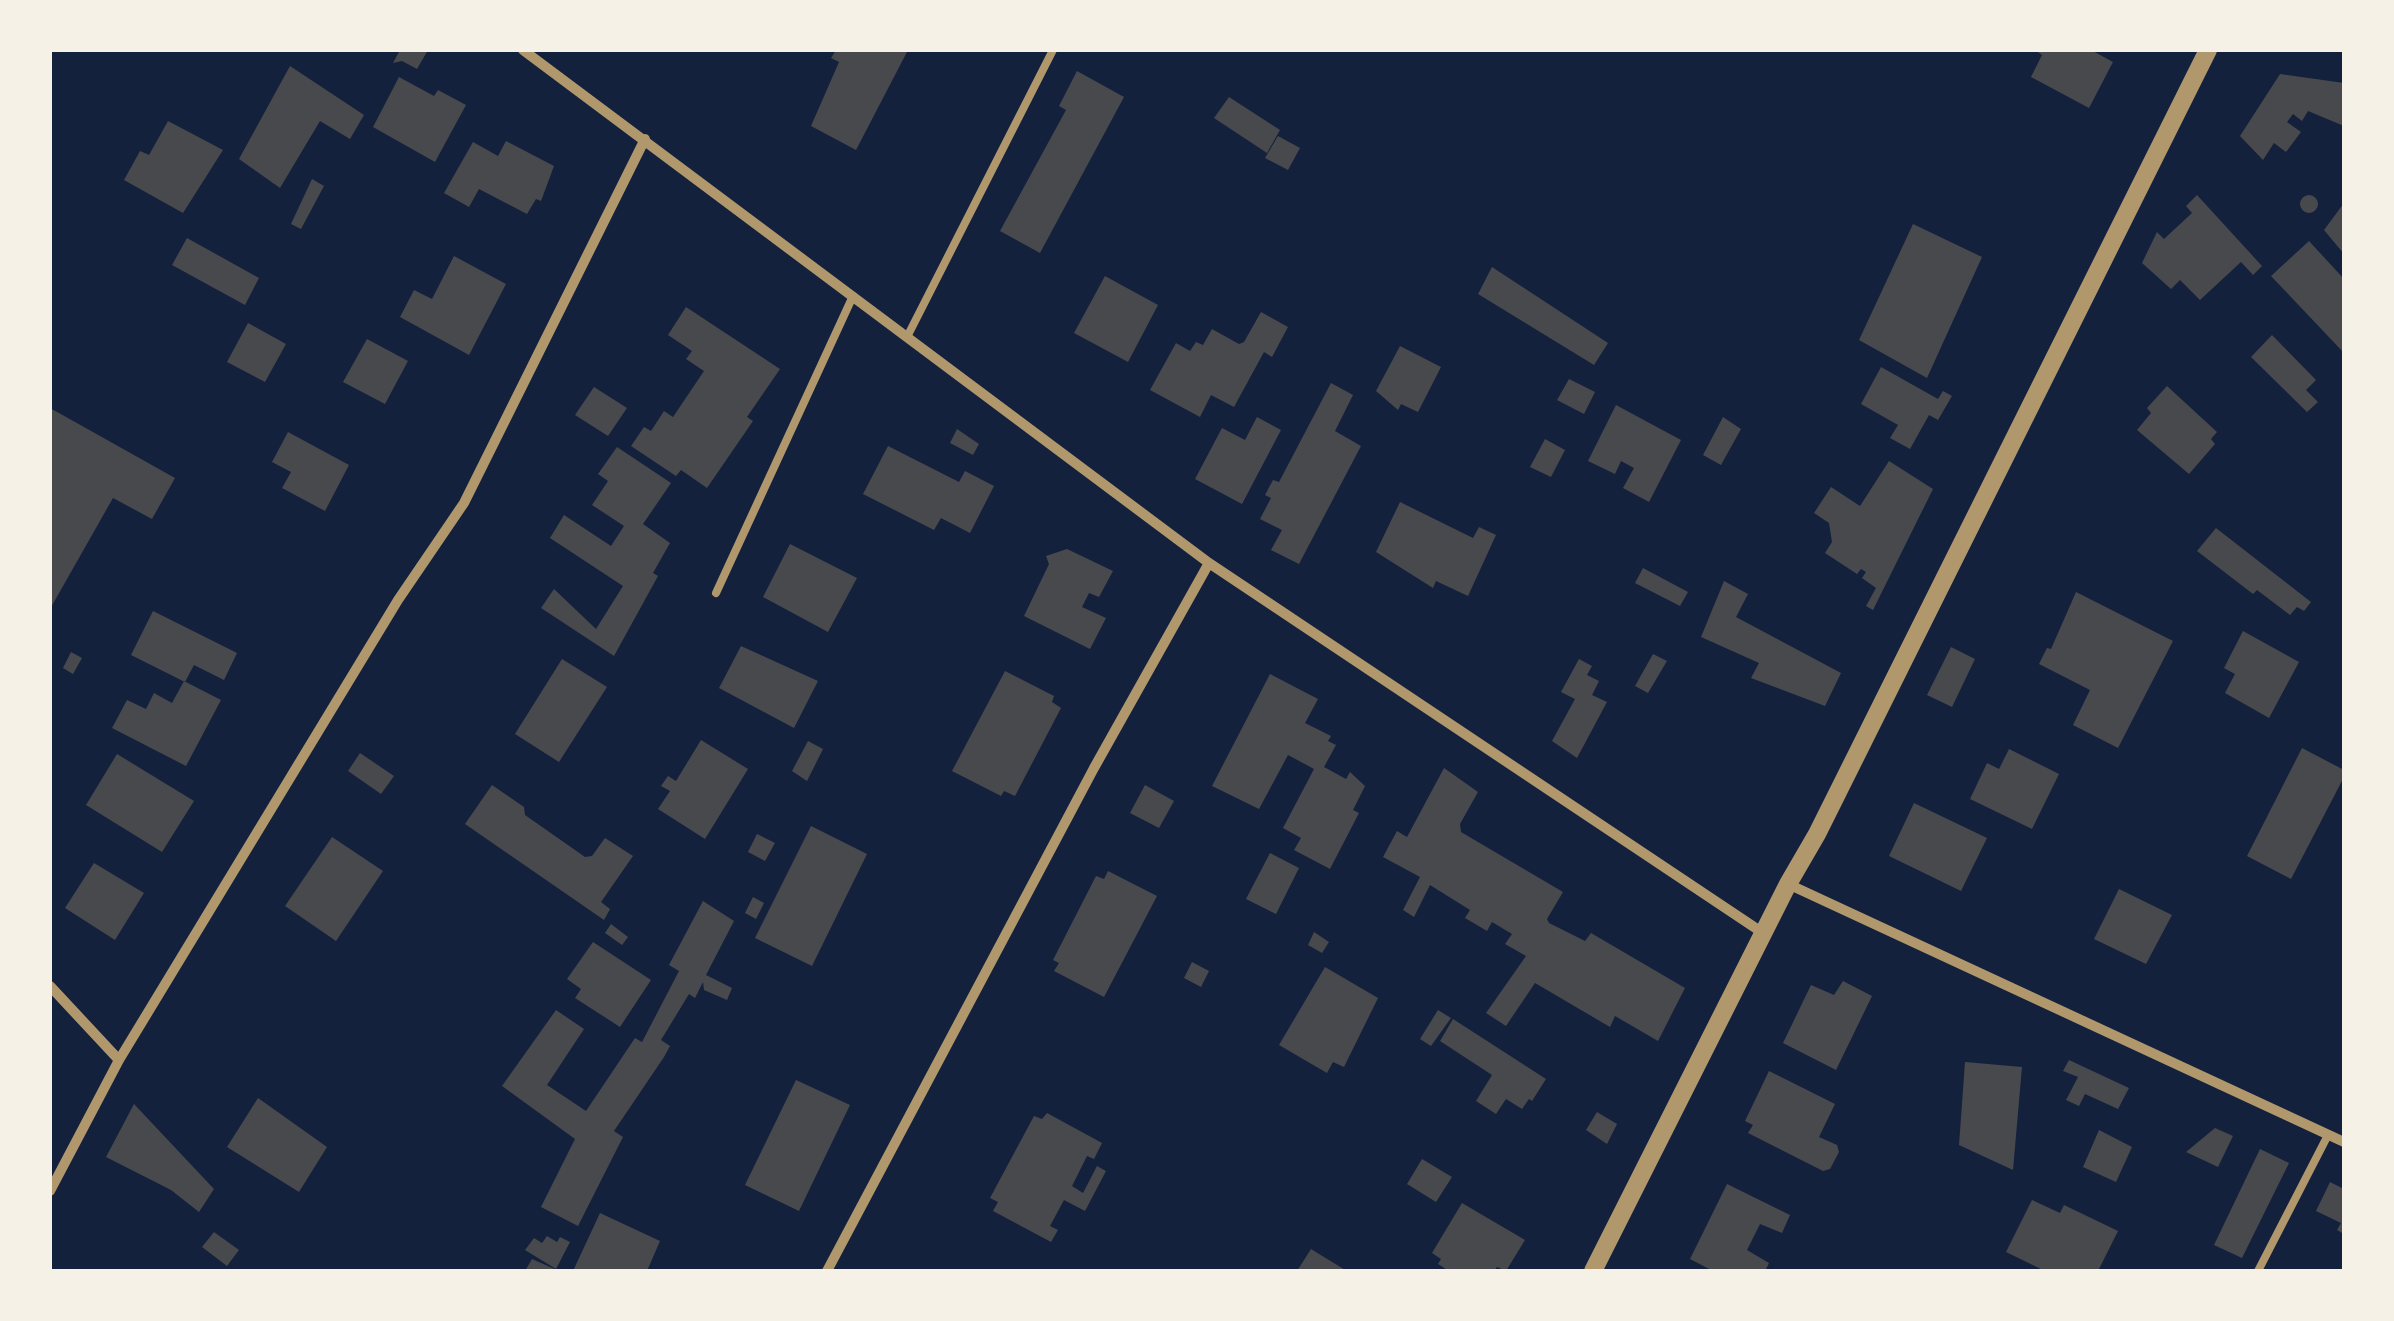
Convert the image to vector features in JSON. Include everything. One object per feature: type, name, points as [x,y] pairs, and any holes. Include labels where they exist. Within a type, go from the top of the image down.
[{"type":"street","points":[[523,50],[1208,562],[1763,933]]},
{"type":"street","points":[[1593,1271],[1817,834],[2208,50]]},
{"type":"street","points":[[50,1191],[119,1060],[398,600],[464,503],[645,139]]},
{"type":"street","points":[[828,1271],[1094,768],[1208,562]]},
{"type":"street","points":[[1788,884],[2344,1142]]},
{"type":"street","points":[[50,986],[119,1060]]},
{"type":"lane","points":[[907,336],[1053,50]]},
{"type":"lane","points":[[716,593],[853,296]]},
{"type":"lane","points":[[2258,1271],[2328,1135]]},
{"type":"building","points":[[400,50],[428,50],[417,69],[402,61],[393,63]]},
{"type":"building","points":[[836,50],[908,50],[856,150],[811,126],[839,62],[831,58]]},
{"type":"building","points":[[2035,50],[2091,50],[2113,62],[2089,108],[2031,77],[2042,55]]},
{"type":"building","points":[[290,66],[364,115],[350,139],[320,121],[280,188],[239,159]]},
{"type":"building","points":[[1077,71],[1124,97],[1040,253],[1000,231],[1066,110],[1059,106]]},
{"type":"building","points":[[2280,74],[2344,83],[2344,126],[2308,111],[2302,121],[2293,114],[2287,122],[2301,132],[2286,152],[2274,143],[2263,160],[2240,136]]},
{"type":"building","points":[[399,77],[434,96],[438,90],[466,105],[435,162],[373,127]]},
{"type":"building","points":[[1229,97],[1280,130],[1267,153],[1214,118]]},
{"type":"building","points":[[168,121],[223,150],[183,213],[124,180],[140,151],[149,155]]},
{"type":"building","points":[[1278,136],[1300,148],[1288,170],[1265,158]]},
{"type":"building","points":[[506,141],[554,166],[541,201],[536,199],[527,214],[479,189],[469,207],[444,193],[473,142],[498,156]]},
{"type":"building","points":[[312,179],[324,186],[301,229],[291,224]]},
{"type":"building","points":[[2197,195],[2262,266],[2253,275],[2241,262],[2200,300],[2180,280],[2171,289],[2142,263],[2157,232],[2164,239],[2192,213],[2186,206]]},
{"type":"building","points":[[2309,195],[2318,204],[2309,213],[2300,204]]},
{"type":"building","points":[[2344,203],[2344,254],[2324,230]]},
{"type":"building","points":[[1913,224],[1982,257],[1927,378],[1859,340]]},
{"type":"building","points":[[187,238],[259,278],[245,305],[172,265]]},
{"type":"building","points":[[2309,241],[2344,279],[2344,353],[2271,276]]},
{"type":"building","points":[[454,256],[506,284],[469,355],[400,317],[414,290],[432,299]]},
{"type":"building","points":[[1492,267],[1608,343],[1594,365],[1478,294]]},
{"type":"building","points":[[1105,276],[1158,305],[1128,362],[1074,333]]},
{"type":"building","points":[[686,307],[780,369],[747,417],[753,421],[707,488],[681,470],[676,476],[631,446],[644,427],[651,431],[664,411],[673,417],[704,371],[686,359],[692,351],[668,335]]},
{"type":"building","points":[[1261,312],[1288,327],[1272,357],[1264,352],[1234,407],[1211,395],[1200,417],[1150,390],[1176,343],[1190,351],[1196,342],[1203,345],[1212,329],[1239,344]]},
{"type":"building","points":[[248,323],[286,344],[265,382],[227,362]]},
{"type":"building","points":[[2272,335],[2316,380],[2306,390],[2318,402],[2307,412],[2251,357]]},
{"type":"building","points":[[367,339],[408,361],[385,404],[343,382]]},
{"type":"building","points":[[1400,346],[1441,367],[1418,412],[1401,404],[1398,410],[1376,391]]},
{"type":"building","points":[[1881,367],[1938,399],[1943,391],[1952,396],[1938,420],[1929,415],[1910,449],[1890,438],[1898,425],[1861,404]]},
{"type":"building","points":[[1569,379],[1595,392],[1584,414],[1557,400]]},
{"type":"building","points":[[1331,383],[1353,395],[1335,431],[1361,446],[1299,564],[1271,550],[1282,530],[1260,519],[1271,498],[1265,495],[1273,480],[1279,482]]},
{"type":"building","points":[[2167,386],[2217,432],[2211,439],[2215,444],[2189,474],[2137,430],[2151,413],[2147,408]]},
{"type":"building","points":[[594,387],[627,408],[608,436],[575,415]]},
{"type":"building","points":[[1616,405],[1681,440],[1649,502],[1623,488],[1634,468],[1621,461],[1615,474],[1588,461]]},
{"type":"building","points":[[50,408],[175,478],[152,519],[113,498],[50,609]]},
{"type":"building","points":[[1257,417],[1281,430],[1242,504],[1195,479],[1222,428],[1245,440]]},
{"type":"building","points":[[1723,417],[1741,429],[1721,465],[1703,455]]},
{"type":"building","points":[[957,429],[979,444],[973,455],[950,443]]},
{"type":"building","points":[[288,432],[349,465],[325,511],[282,488],[291,472],[272,462]]},
{"type":"building","points":[[1545,439],[1565,450],[1551,477],[1530,467]]},
{"type":"building","points":[[888,446],[959,482],[965,471],[994,486],[970,533],[941,518],[934,530],[863,494]]},
{"type":"building","points":[[617,447],[671,483],[643,524],[670,543],[653,573],[658,576],[614,656],[541,608],[554,589],[596,629],[623,586],[550,538],[564,515],[611,546],[624,526],[592,505],[608,481],[598,474]]},
{"type":"building","points":[[1889,461],[1933,489],[1873,610],[1866,606],[1876,588],[1862,578],[1866,572],[1861,569],[1857,574],[1825,553],[1832,542],[1829,523],[1814,513],[1831,487],[1860,506]]},
{"type":"building","points":[[1400,502],[1473,538],[1479,527],[1496,535],[1468,596],[1436,581],[1433,588],[1376,552]]},
{"type":"building","points":[[2216,528],[2311,602],[2304,611],[2297,607],[2290,615],[2257,590],[2253,594],[2197,551]]},
{"type":"building","points":[[790,544],[857,578],[828,632],[763,597]]},
{"type":"building","points":[[1067,549],[1113,571],[1099,597],[1089,593],[1082,607],[1106,618],[1090,649],[1024,616],[1049,564],[1046,556]]},
{"type":"building","points":[[1643,568],[1688,592],[1680,606],[1635,583]]},
{"type":"building","points":[[1724,581],[1748,594],[1736,617],[1841,673],[1825,706],[1751,678],[1759,663],[1701,637]]},
{"type":"building","points":[[2076,592],[2173,641],[2118,748],[2073,725],[2090,690],[2039,664],[2047,648],[2051,649]]},
{"type":"building","points":[[153,611],[237,653],[224,680],[194,665],[185,682],[131,655]]},
{"type":"building","points":[[2243,631],[2299,662],[2269,718],[2225,693],[2235,674],[2224,668]]},
{"type":"building","points":[[741,646],[818,681],[794,728],[719,688]]},
{"type":"building","points":[[1951,647],[1975,659],[1952,707],[1927,695]]},
{"type":"building","points":[[71,652],[82,658],[73,674],[63,668]]},
{"type":"building","points":[[1653,654],[1667,661],[1648,693],[1635,686]]},
{"type":"building","points":[[562,659],[607,687],[559,762],[515,734]]},
{"type":"building","points":[[1579,659],[1592,666],[1587,675],[1599,681],[1592,695],[1607,702],[1577,758],[1552,741],[1575,699],[1561,692]]},
{"type":"building","points":[[1005,671],[1054,696],[1052,702],[1061,708],[1015,796],[1004,791],[1001,796],[952,771]]},
{"type":"building","points":[[1270,674],[1318,699],[1305,723],[1331,736],[1328,741],[1336,745],[1324,767],[1346,779],[1350,772],[1365,786],[1353,810],[1359,813],[1330,869],[1294,850],[1301,838],[1283,828],[1314,769],[1288,755],[1259,809],[1212,786]]},
{"type":"building","points":[[184,681],[221,700],[186,766],[112,728],[127,700],[146,709],[154,693],[172,703]]},
{"type":"building","points":[[701,740],[748,769],[705,839],[658,809],[670,791],[661,786],[668,776],[676,781]]},
{"type":"building","points":[[808,741],[823,749],[807,781],[792,771]]},
{"type":"building","points":[[2302,748],[2344,770],[2344,777],[2291,879],[2247,856]]},
{"type":"building","points":[[2009,749],[2059,774],[2032,829],[1970,799],[1987,763],[1999,769]]},
{"type":"building","points":[[360,753],[394,776],[381,794],[348,771]]},
{"type":"building","points":[[117,754],[194,801],[162,852],[86,805]]},
{"type":"building","points":[[1444,768],[1478,792],[1460,824],[1461,832],[1563,892],[1547,919],[1549,923],[1585,941],[1591,933],[1685,988],[1658,1041],[1615,1016],[1610,1027],[1535,983],[1506,1026],[1486,1013],[1526,956],[1505,944],[1512,934],[1492,922],[1487,931],[1465,918],[1470,910],[1430,885],[1414,917],[1403,910],[1420,877],[1383,857],[1397,831],[1407,837]]},
{"type":"building","points":[[492,785],[524,807],[525,815],[585,857],[592,856],[605,838],[633,856],[601,902],[610,909],[604,920],[465,824]]},
{"type":"building","points":[[1145,785],[1174,801],[1159,828],[1130,813]]},
{"type":"building","points":[[1914,803],[1987,838],[1961,891],[1889,856]]},
{"type":"building","points":[[811,826],[867,854],[812,966],[755,938]]},
{"type":"building","points":[[757,834],[775,843],[765,861],[748,852]]},
{"type":"building","points":[[332,837],[383,871],[336,941],[285,906]]},
{"type":"building","points":[[1270,853],[1299,868],[1276,914],[1246,899]]},
{"type":"building","points":[[94,863],[144,893],[115,940],[65,908]]},
{"type":"building","points":[[1108,871],[1157,896],[1104,997],[1054,971],[1059,963],[1053,960],[1096,876],[1104,879]]},
{"type":"building","points":[[2119,889],[2172,915],[2146,964],[2094,939]]},
{"type":"building","points":[[753,897],[764,903],[756,919],[745,913]]},
{"type":"building","points":[[703,901],[734,921],[706,975],[732,988],[727,1000],[704,990],[703,982],[695,998],[689,994],[661,1040],[670,1046],[664,1057],[614,1131],[623,1137],[578,1226],[541,1207],[575,1139],[502,1086],[556,1010],[584,1029],[547,1085],[586,1111],[635,1038],[642,1042],[679,971],[669,965]]},
{"type":"building","points":[[611,924],[628,937],[622,945],[605,933]]},
{"type":"building","points":[[1314,932],[1329,942],[1322,953],[1308,945]]},
{"type":"building","points":[[593,942],[651,980],[620,1027],[575,998],[581,989],[567,979]]},
{"type":"building","points":[[1192,962],[1209,971],[1201,987],[1184,978]]},
{"type":"building","points":[[1325,967],[1378,998],[1344,1067],[1333,1062],[1327,1073],[1279,1045]]},
{"type":"building","points":[[1843,981],[1872,996],[1836,1070],[1783,1043],[1811,985],[1834,995]]},
{"type":"building","points":[[1438,1010],[1451,1018],[1431,1046],[1420,1039]]},
{"type":"building","points":[[1453,1019],[1546,1079],[1532,1101],[1529,1099],[1522,1109],[1506,1099],[1496,1114],[1476,1101],[1492,1075],[1440,1041]]},
{"type":"building","points":[[2069,1060],[2129,1088],[2118,1109],[2085,1094],[2079,1106],[2066,1100],[2078,1077],[2063,1071]]},
{"type":"building","points":[[1965,1062],[2022,1067],[2013,1170],[1959,1145]]},
{"type":"building","points":[[1769,1071],[1835,1104],[1819,1137],[1837,1145],[1839,1152],[1830,1169],[1823,1171],[1748,1133],[1753,1125],[1745,1121]]},
{"type":"building","points":[[796,1080],[850,1105],[799,1211],[745,1185]]},
{"type":"building","points":[[258,1098],[327,1147],[299,1192],[227,1147]]},
{"type":"building","points":[[134,1104],[214,1189],[199,1212],[171,1190],[106,1157]]},
{"type":"building","points":[[1597,1112],[1617,1124],[1607,1144],[1586,1130]]},
{"type":"building","points":[[1047,1113],[1102,1143],[1094,1159],[1087,1156],[1072,1186],[1083,1193],[1097,1166],[1106,1171],[1085,1211],[1064,1200],[1050,1226],[1058,1230],[1051,1242],[993,1211],[998,1202],[990,1198],[1034,1116],[1042,1119]]},
{"type":"building","points":[[2215,1128],[2233,1136],[2218,1167],[2186,1152]]},
{"type":"building","points":[[2099,1130],[2132,1147],[2116,1182],[2083,1167]]},
{"type":"building","points":[[2260,1149],[2289,1163],[2242,1258],[2214,1245]]},
{"type":"building","points":[[1422,1159],[1452,1177],[1436,1202],[1407,1184]]},
{"type":"building","points":[[2330,1182],[2344,1189],[2344,1234],[2337,1230],[2341,1223],[2316,1211]]},
{"type":"building","points":[[1727,1184],[1790,1215],[1782,1233],[1760,1224],[1747,1250],[1769,1263],[1765,1271],[1713,1271],[1690,1259]]},
{"type":"building","points":[[2032,1200],[2060,1213],[2064,1205],[2118,1231],[2098,1271],[2045,1271],[2006,1252]]},
{"type":"building","points":[[1462,1203],[1525,1240],[1506,1271],[1497,1267],[1494,1271],[1449,1271],[1438,1264],[1441,1259],[1432,1253]]},
{"type":"building","points":[[600,1213],[660,1241],[647,1271],[573,1271]]},
{"type":"building","points":[[214,1232],[239,1250],[227,1266],[202,1247]]},
{"type":"building","points":[[547,1236],[557,1242],[560,1237],[570,1242],[556,1269],[525,1250],[534,1238],[542,1243]]},
{"type":"building","points":[[1311,1249],[1319,1254],[1347,1271],[1297,1271]]},
{"type":"building","points":[[532,1259],[559,1271],[525,1271]]}]
